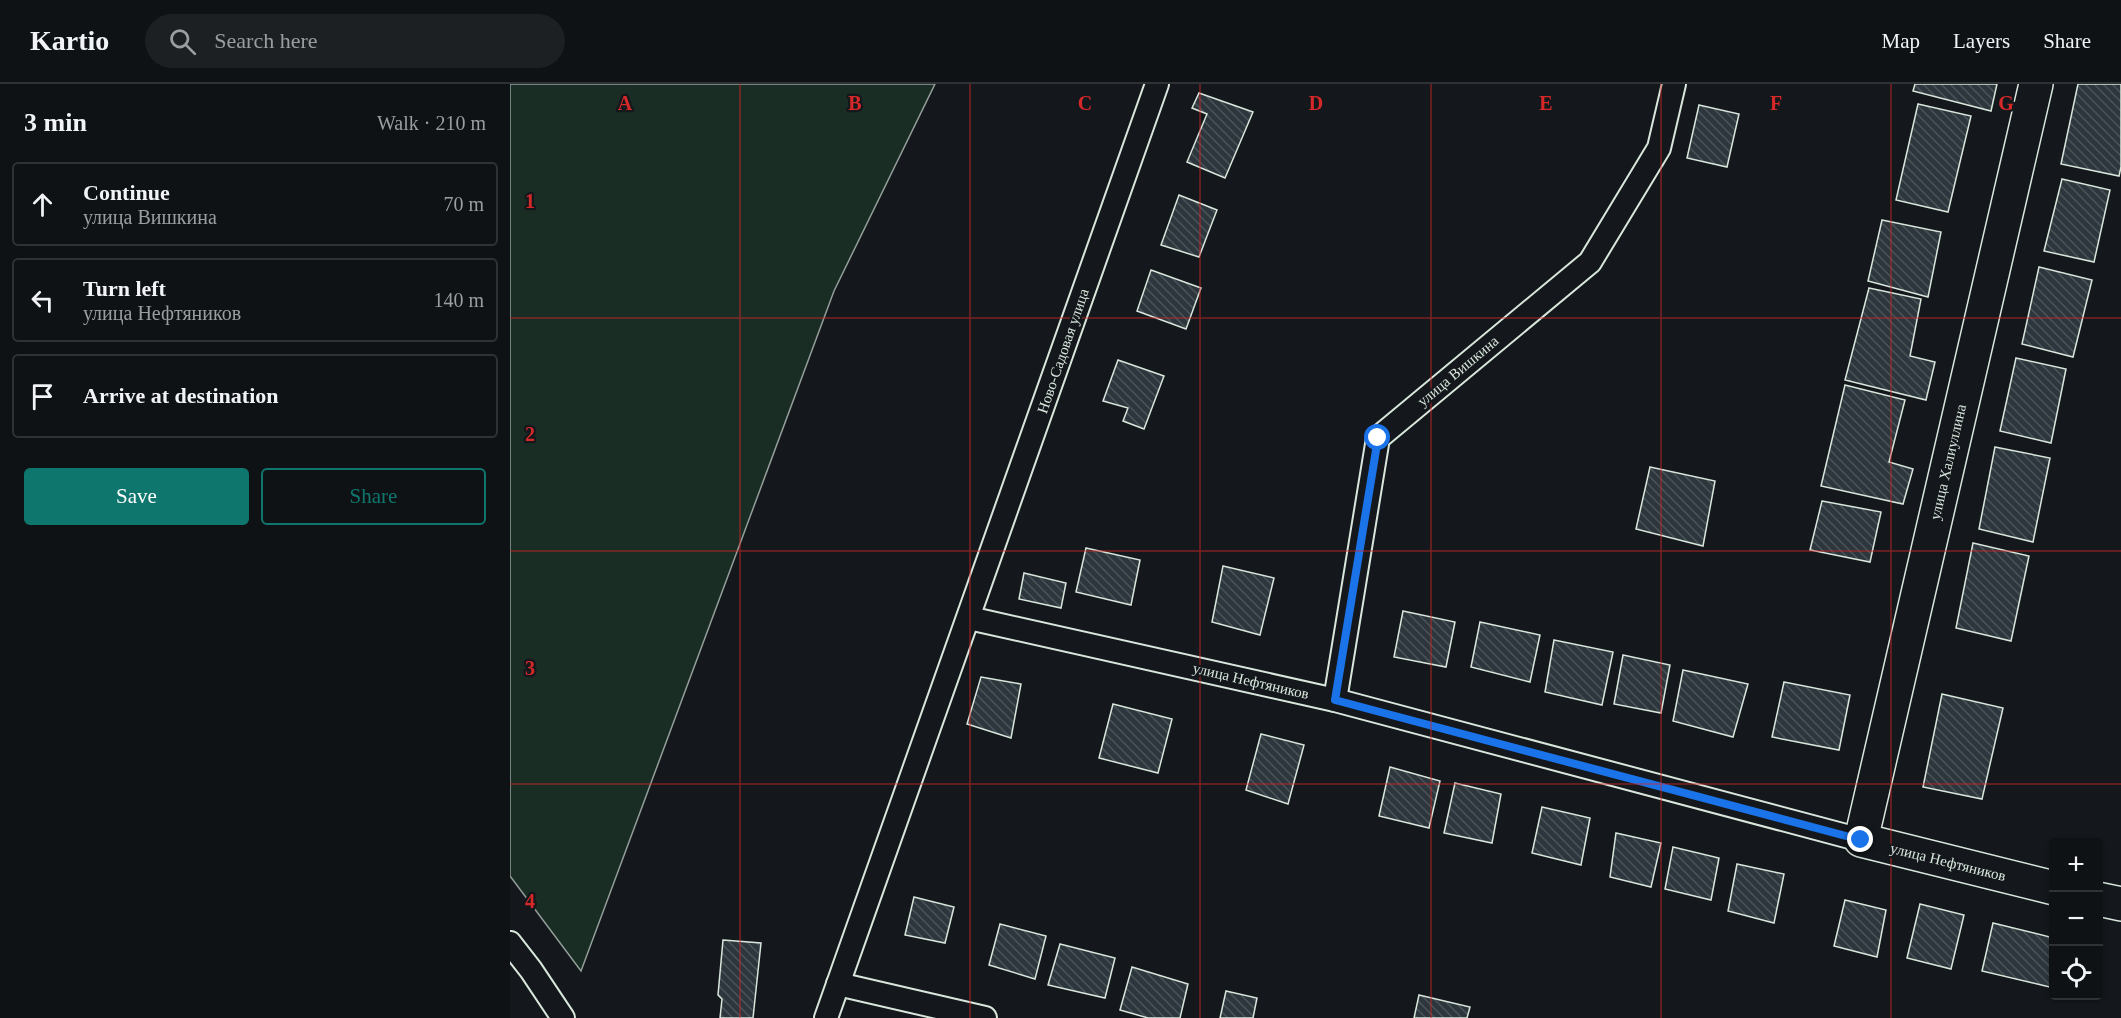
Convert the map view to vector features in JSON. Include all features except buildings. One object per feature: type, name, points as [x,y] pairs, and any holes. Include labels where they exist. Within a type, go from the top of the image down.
[{"type":"street","name":"Ново-Садовая улица","points":[[826,1018],[1157,84]]},
{"type":"street","name":"улица Вишкина","points":[[1335,700],[1378,438],[1590,262],[1659,148],[1674,84]]},
{"type":"street","name":"улица Халиуллина","points":[[1861,840],[2036,84]]},
{"type":"street","name":"улица Нефтяников","points":[[969,618],[1335,700],[1861,840],[2049,887]]},
{"type":"street","points":[[2103,900],[2121,904]]},
{"type":"street","points":[[510,943],[563,1018]]},
{"type":"street","points":[[838,984],[984,1018]]},
{"type":"green space","points":[[510,84],[935,84],[834,291],[581,971],[510,876]]},
{"type":"route","points":[[1378,438],[1335,700],[1861,840]]}]
